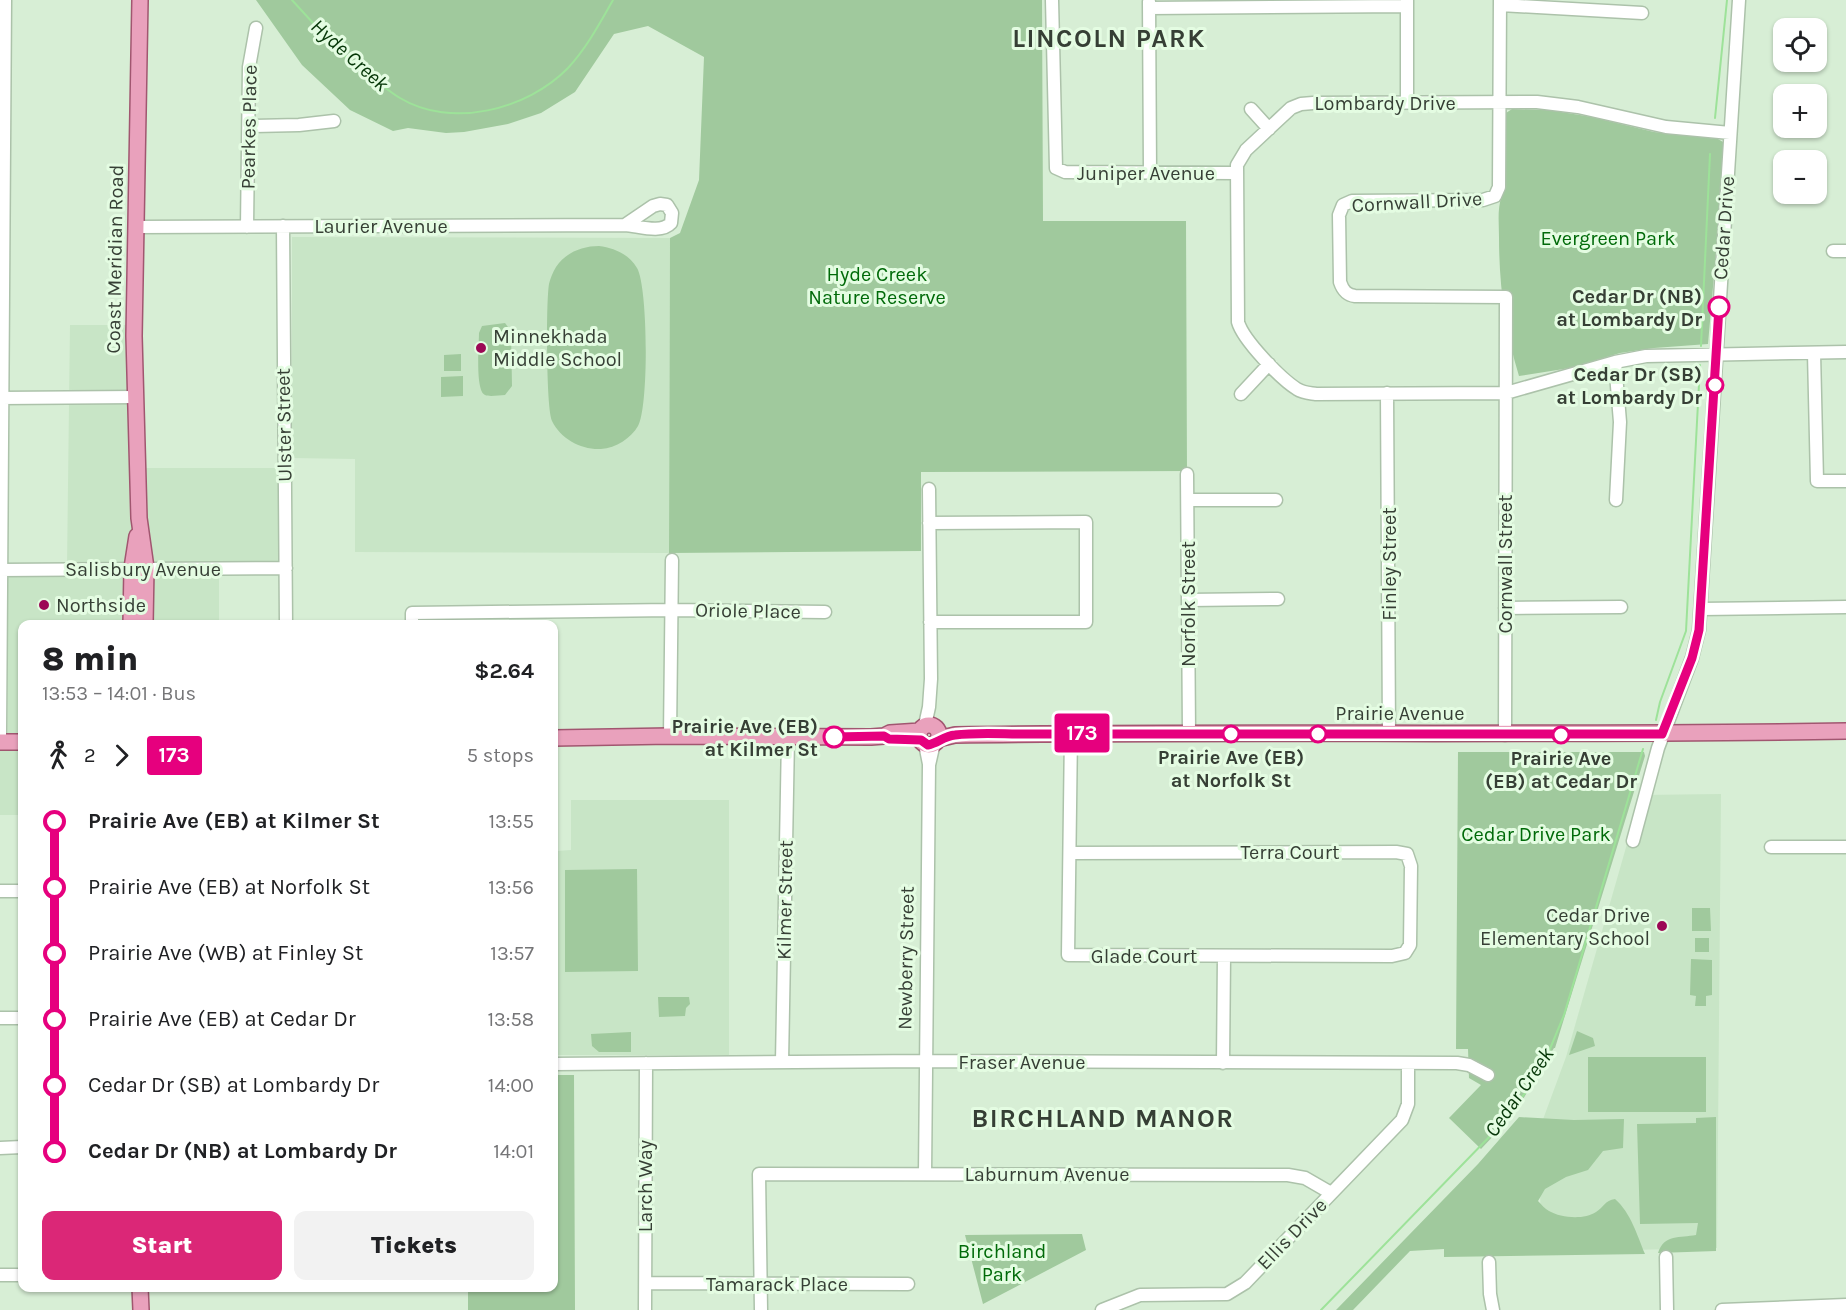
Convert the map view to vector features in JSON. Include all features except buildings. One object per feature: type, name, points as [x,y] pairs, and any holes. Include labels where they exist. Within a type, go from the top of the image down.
[{"type":"main road","name":"Coast Meridian Road","points":[[140,0],[134,336],[139,568],[145,620]]},
{"type":"main road","name":"Coast Meridian Road","points":[[132,620],[139,568]]},
{"type":"main road","name":"Prairie Avenue","points":[[558,738],[884,736],[890,733],[929,735],[1071,733],[1505,735],[1846,731]]},
{"type":"main road","points":[[0,742],[18,742]]},
{"type":"main road","points":[[140,1292],[141,1310]]},
{"type":"street","points":[[0,736],[1,227],[5,0]]},
{"type":"street","name":"Juniper Avenue","points":[[1052,0],[1056,168],[1065,172],[1236,173]]},
{"type":"street","name":"Cedar Drive","points":[[1633,841],[1662,734],[1692,658],[1699,630],[1739,0]]},
{"type":"street","points":[[1500,2],[1642,13]]},
{"type":"street","name":"Cornwall Drive","points":[[1500,2],[1499,187],[1495,196],[1483,200],[1352,201],[1346,203],[1339,215],[1340,282],[1345,292],[1355,296],[1506,297],[1506,393]]},
{"type":"street","points":[[1150,172],[1149,4],[1407,3],[1407,102]]},
{"type":"street","name":"Pearkes Place","points":[[247,226],[249,67],[256,28]]},
{"type":"street","name":"Lombardy Drive","points":[[1730,133],[1666,127],[1560,104],[1500,102],[1301,104],[1292,108],[1269,129],[1242,154],[1238,162],[1236,173],[1238,322],[1244,337],[1269,364],[1297,389],[1305,393],[1506,393],[1615,362],[1670,354],[1846,352]]},
{"type":"street","points":[[1251,109],[1269,129]]},
{"type":"street","points":[[249,126],[298,125],[334,121]]},
{"type":"street","name":"Laurier Avenue","points":[[137,227],[625,225]]},
{"type":"street","name":"Ulster Street","points":[[283,226],[286,620]]},
{"type":"street","points":[[1833,251],[1846,250]]},
{"type":"street","points":[[1814,353],[1817,481],[1846,481]]},
{"type":"street","points":[[1615,362],[1620,423],[1616,500]]},
{"type":"street","points":[[1241,394],[1269,364]]},
{"type":"street","name":"Finley Street","points":[[1388,393],[1389,734]]},
{"type":"street","name":"Cornwall Street","points":[[1505,735],[1506,393]]},
{"type":"street","points":[[1,398],[136,397]]},
{"type":"street","name":"Norfolk Street","points":[[1188,474],[1189,734]]},
{"type":"street","name":"Newberry Street","points":[[925,1174],[929,489]]},
{"type":"street","points":[[1188,500],[1276,500]]},
{"type":"street","points":[[929,523],[1086,522],[1086,622],[930,622]]},
{"type":"street","points":[[670,736],[672,560]]},
{"type":"street","name":"Salisbury Avenue","points":[[1,570],[286,568]]},
{"type":"street","points":[[1188,600],[1278,599]]},
{"type":"street","points":[[1505,608],[1621,607]]},
{"type":"street","points":[[1701,609],[1846,607]]},
{"type":"street","name":"Oriole Place","points":[[412,619],[672,610],[825,612]]},
{"type":"street","name":"Glade Court","points":[[1071,733],[1068,955],[1392,956],[1405,953]]},
{"type":"street","name":"Kilmer Street","points":[[782,1062],[788,737]]},
{"type":"street","points":[[1771,848],[1846,847]]},
{"type":"street","name":"Terra Court","points":[[1070,853],[1396,852],[1407,854],[1411,866],[1410,945],[1405,953]]},
{"type":"street","points":[[0,891],[18,891]]},
{"type":"street","points":[[1223,1063],[1224,956]]},
{"type":"street","points":[[0,1018],[18,1018]]},
{"type":"street","name":"Fraser Avenue","points":[[558,1064],[926,1061],[1408,1063],[1464,1064],[1488,1075]]},
{"type":"street","name":"Larch Way","points":[[645,1310],[646,1063]]},
{"type":"street","name":"Ellis Drive","points":[[1102,1310],[1140,1295],[1220,1295],[1233,1292],[1245,1283],[1405,1116],[1408,1063]]},
{"type":"street","points":[[0,1148],[18,1147]]},
{"type":"street","name":"Laburnum Avenue","points":[[761,1284],[759,1174],[1288,1175],[1305,1178],[1332,1193]]},
{"type":"street","points":[[1666,1257],[1667,1310]]},
{"type":"street","points":[[1489,1262],[1493,1310]]},
{"type":"street","points":[[0,1275],[18,1275]]},
{"type":"street","name":"Tamarack Place","points":[[645,1283],[908,1284]]},
{"type":"street","points":[[761,1284],[761,1310]]},
{"type":"street","points":[[1722,1310],[1846,1305]]},
{"type":"shaded area","name":"Minnekhada Middle School","points":[[292,237],[670,238],[669,553],[355,552],[355,459],[292,458]]},
{"type":"shaded area","points":[[70,325],[132,325],[132,468],[280,468],[279,568],[219,569],[219,620],[18,620],[18,815],[0,815],[0,739],[8,738],[8,567],[67,566]]},
{"type":"shaded area","name":"Cedar Drive Elementary School","points":[[1721,794],[1717,1248],[1542,1252],[1538,1133],[1566,1057],[1641,795]]},
{"type":"shaded area","points":[[571,800],[729,800],[729,1055],[558,1055],[558,851],[571,850]]},
{"type":"green space","name":"Hyde Creek Nature Reserve","points":[[256,0],[1042,0],[1043,221],[1186,221],[1187,471],[921,472],[921,551],[669,553],[670,238],[680,233],[699,180],[704,57],[648,26],[614,34],[575,92],[541,113],[508,124],[464,132],[446,133],[408,128],[393,131],[350,110],[302,65]]},
{"type":"green space","name":"Evergreen Park","points":[[1512,109],[1549,110],[1592,117],[1654,132],[1718,139],[1723,142],[1725,150],[1708,344],[1620,353],[1570,368],[1519,376],[1507,324],[1499,255],[1499,211],[1502,195],[1506,113]]},
{"type":"green space","points":[[599,246],[621,252],[637,268],[641,279],[646,347],[644,396],[638,426],[622,442],[612,447],[594,449],[586,448],[566,438],[552,421],[547,354],[548,294],[549,282],[560,262],[569,254],[580,249]]},
{"type":"green space","points":[[505,323],[511,331],[512,386],[505,395],[487,396],[482,392],[480,385],[479,333],[482,326]]},
{"type":"green space","points":[[461,354],[461,371],[444,371],[444,355]]},
{"type":"green space","points":[[463,376],[463,396],[441,397],[441,377]]},
{"type":"green space","name":"Cedar Drive Park","points":[[1458,752],[1644,752],[1645,756],[1555,1048],[1514,1114],[1481,1149],[1449,1118],[1481,1085],[1469,1078],[1468,1049],[1456,1049]]},
{"type":"green space","points":[[637,869],[638,971],[565,972],[565,870]]},
{"type":"green space","points":[[1692,908],[1710,908],[1711,931],[1692,931]]},
{"type":"green space","points":[[1695,938],[1709,938],[1709,952],[1695,952]]},
{"type":"green space","points":[[1691,959],[1712,960],[1712,995],[1706,996],[1706,1006],[1695,1006],[1696,996],[1690,995]]},
{"type":"green space","points":[[658,997],[689,997],[690,1004],[686,1008],[685,1016],[659,1017]]},
{"type":"green space","points":[[1577,1031],[1593,1038],[1595,1046],[1569,1055]]},
{"type":"green space","points":[[631,1032],[631,1052],[599,1052],[592,1046],[591,1034]]},
{"type":"green space","points":[[1588,1057],[1706,1057],[1706,1112],[1588,1112]]},
{"type":"green space","points":[[558,1075],[574,1075],[575,1310],[468,1310],[468,1292],[558,1292]]},
{"type":"green space","points":[[1519,1117],[1574,1120],[1624,1119],[1623,1148],[1603,1151],[1588,1170],[1566,1177],[1545,1189],[1538,1201],[1554,1213],[1566,1217],[1579,1217],[1591,1215],[1615,1199],[1629,1218],[1645,1254],[1444,1257],[1444,1249],[1410,1251],[1353,1310],[1336,1310],[1478,1164]]},
{"type":"green space","points":[[1716,1117],[1716,1251],[1658,1253],[1668,1240],[1696,1235],[1698,1223],[1640,1224],[1637,1124],[1696,1123],[1696,1118]]},
{"type":"green space","name":"Birchland Park","points":[[1082,1234],[1086,1250],[983,1304],[965,1235]]},
{"type":"waterway","name":"Hyde Creek","points":[[292,0],[346,57],[397,96],[420,107],[442,112],[465,113],[510,104],[532,95],[551,83],[581,53],[613,0]]},
{"type":"waterway","name":"Cedar Creek","points":[[1715,118],[1727,0]]},
{"type":"waterway","name":"Cedar Creek","points":[[1701,346],[1710,154]]},
{"type":"waterway","name":"Cedar Creek","points":[[1656,720],[1660,702],[1686,631],[1700,365]]},
{"type":"waterway","name":"Cedar Creek","points":[[1321,1310],[1494,1132],[1529,1088],[1547,1056],[1564,1015],[1643,749]]},
{"type":"bus line","name":"173","points":[[834,737],[884,736],[889,739],[921,740],[928,745],[938,739],[955,735],[1662,734],[1692,658],[1699,630],[1719,307]]},
{"type":"place","name":"Cedar Dr (NB) at Lombardy Dr","points":[[1719,307]]},
{"type":"place","name":"Minnekhada Middle School","points":[[481,348]]},
{"type":"place","name":"Cedar Dr (SB) at Lombardy Dr","points":[[1715,385]]},
{"type":"place","name":"Northside","points":[[44,605]]},
{"type":"place","name":"Prairie Ave (EB) at Norfolk St","points":[[1231,734]]},
{"type":"place","name":"Prairie Ave (EB) at Cedar Dr","points":[[1561,735]]},
{"type":"place","name":"Prairie Ave (EB) at Kilmer St","points":[[834,737]]},
{"type":"place","name":"Cedar Drive Elementary School","points":[[1662,926]]},
{"type":"district","name":"LINCOLN PARK","points":[[1109,38]]},
{"type":"district","name":"BIRCHLAND MANOR","points":[[1103,1118]]}]
